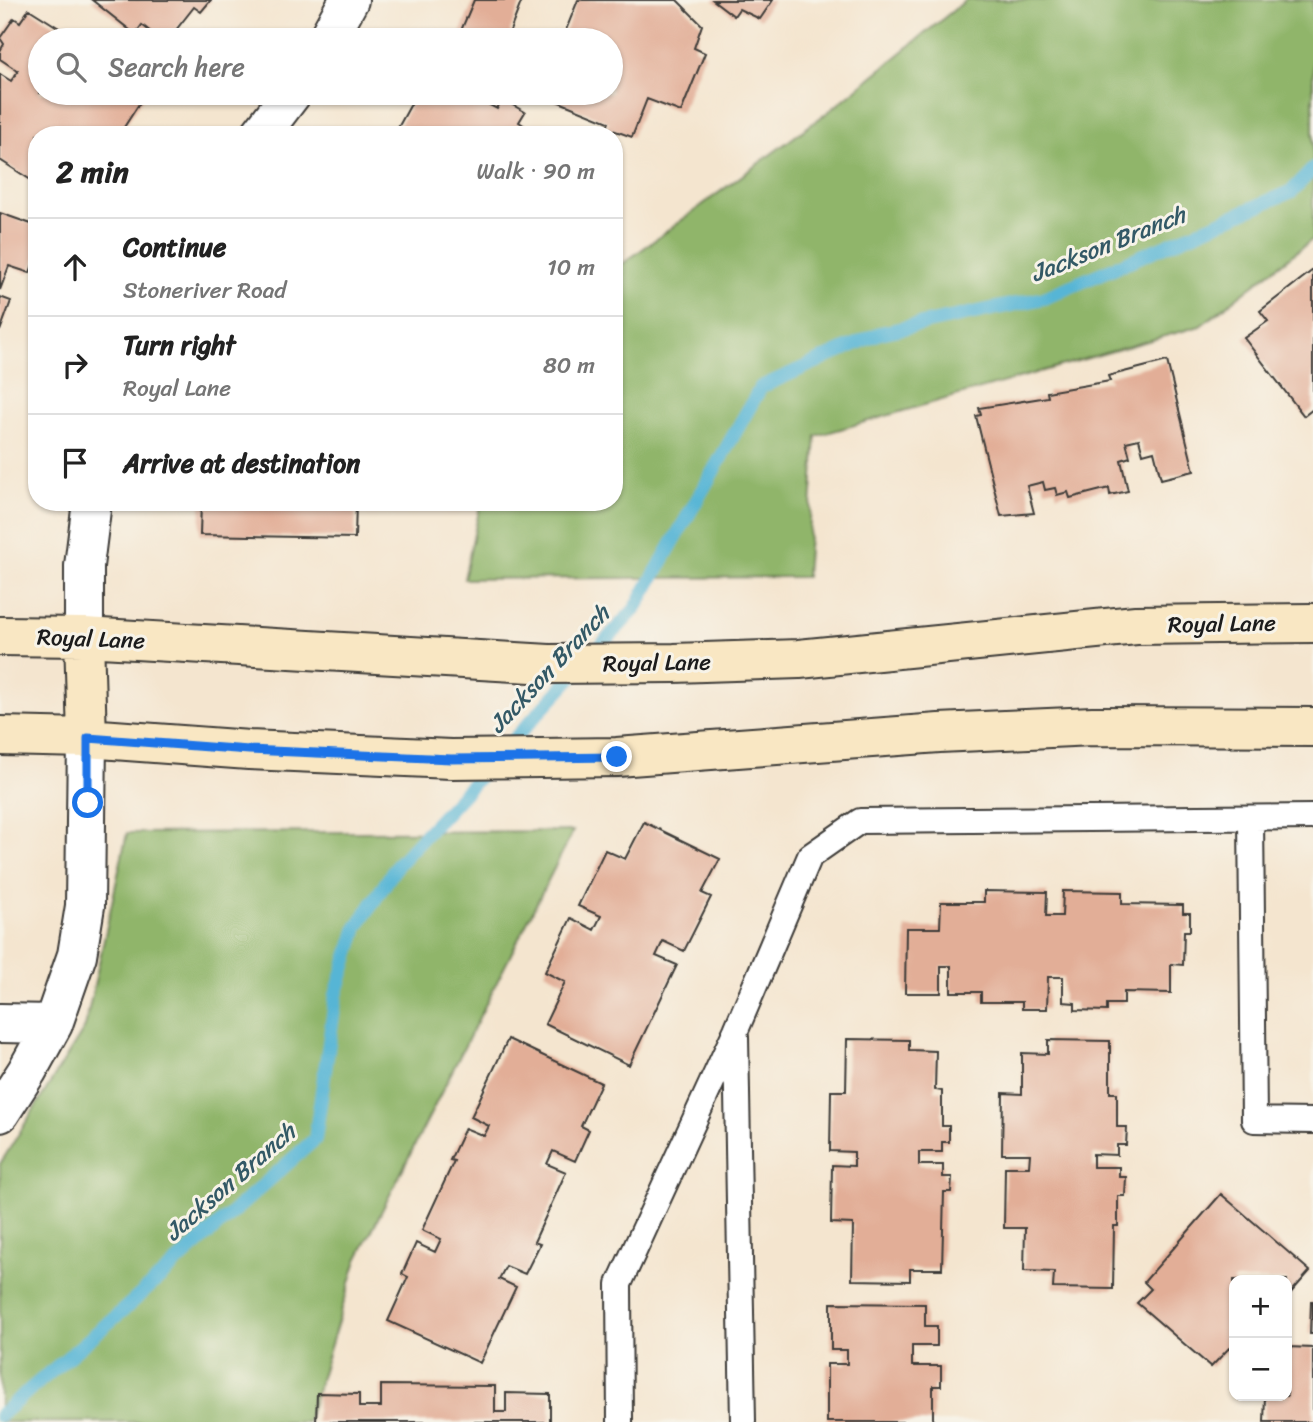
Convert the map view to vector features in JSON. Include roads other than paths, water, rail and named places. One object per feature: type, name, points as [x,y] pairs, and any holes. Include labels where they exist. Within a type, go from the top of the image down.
[{"type":"main road","name":"Royal Lane","points":[[0,636],[84,637],[549,664],[674,663],[799,659],[1136,625],[1313,623]]},
{"type":"main road","points":[[84,637],[88,738]]},
{"type":"main road","points":[[0,736],[88,738],[249,750],[451,759],[617,757],[939,733],[1093,726],[1313,727]]},
{"type":"street","points":[[334,28],[349,0]]},
{"type":"street","points":[[267,126],[283,105]]},
{"type":"street","points":[[84,637],[84,566],[91,511]]},
{"type":"street","points":[[0,1113],[53,1024],[77,955],[85,906],[88,738]]},
{"type":"street","points":[[0,1023],[53,1024]]},
{"type":"lane","points":[[620,1422],[619,1284],[736,1030],[810,856],[860,821],[1313,817]]},
{"type":"lane","points":[[1251,818],[1254,1120],[1313,1121]]},
{"type":"lane","points":[[736,1030],[743,1422]]},
{"type":"waterway","name":"Jackson Branch","points":[[0,1415],[121,1312],[315,1139],[336,995],[357,927],[398,864],[635,609],[761,387],[880,333],[1044,298],[1292,191],[1313,169]]}]
